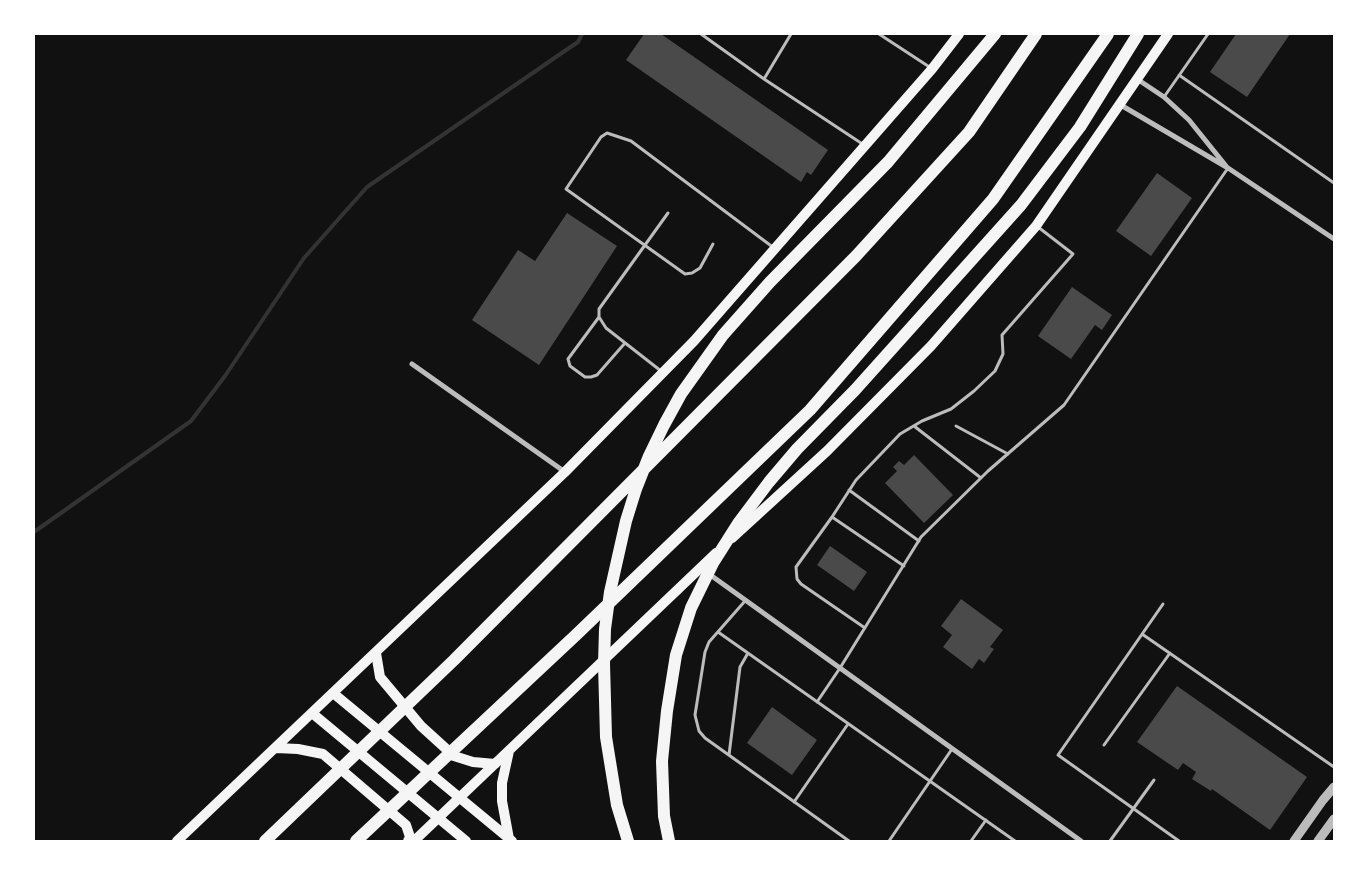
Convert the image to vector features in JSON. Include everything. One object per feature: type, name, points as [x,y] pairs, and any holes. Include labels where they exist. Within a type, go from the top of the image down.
[{"type":"highway","points":[[628,841],[617,805],[605,719],[605,629],[621,538],[636,489],[664,425],[692,379],[723,335],[764,288],[888,162],[995,34]]},
{"type":"highway","points":[[265,841],[454,660],[856,256],[969,132],[1036,34]]},
{"type":"highway","points":[[356,841],[810,410],[993,199],[1108,34]]},
{"type":"highway","points":[[669,841],[664,816],[662,761],[667,711],[676,655],[691,608],[713,563],[739,522],[797,449],[856,390],[1021,205],[1080,127],[1138,34]]},
{"type":"main road","points":[[177,841],[565,472],[694,341],[932,69],[959,34]]},
{"type":"main road","points":[[414,841],[700,568],[827,451],[931,346],[1036,226],[1168,34]]},
{"type":"main road","points":[[376,653],[380,677],[421,726],[454,756],[473,762],[495,764]]},
{"type":"main road","points":[[333,693],[510,840]]},
{"type":"main road","points":[[312,713],[466,841]]},
{"type":"main road","points":[[276,748],[298,749],[323,754],[406,825],[410,837],[408,841]]},
{"type":"main road","points":[[509,750],[502,783],[502,801],[510,840]]},
{"type":"street","points":[[1137,79],[1164,97],[1189,120],[1228,168]]},
{"type":"street","points":[[1119,104],[1228,168],[1334,239]]},
{"type":"street","points":[[412,364],[565,472]]},
{"type":"street","points":[[700,568],[1081,841]]},
{"type":"street","points":[[1294,841],[1334,787]]},
{"type":"street","points":[[1318,841],[1334,818]]},
{"type":"lane","points":[[701,34],[864,146]]},
{"type":"lane","points":[[764,79],[791,34]]},
{"type":"lane","points":[[879,34],[932,69]]},
{"type":"lane","points":[[1164,97],[1208,34]]},
{"type":"lane","points":[[1179,75],[1334,183]]},
{"type":"lane","points":[[713,244],[700,268],[686,274],[566,189],[601,137],[607,133],[631,141],[774,248]]},
{"type":"lane","points":[[817,702],[929,528],[981,478],[1064,405],[1228,168]]},
{"type":"lane","points":[[663,372],[606,328],[599,317],[599,309],[668,213]]},
{"type":"lane","points":[[865,628],[801,584],[797,579],[796,567],[856,480],[900,434],[951,409],[995,371],[1003,354],[1002,335],[1073,254],[1036,226]]},
{"type":"lane","points":[[599,317],[568,359],[570,366],[585,377],[591,378],[597,375],[625,343]]},
{"type":"lane","points":[[914,426],[981,478]]},
{"type":"lane","points":[[956,426],[1008,454]]},
{"type":"lane","points":[[849,490],[919,541]]},
{"type":"lane","points":[[832,517],[904,566]]},
{"type":"lane","points":[[746,600],[709,642],[705,652],[694,715],[699,731],[705,738],[848,841]]},
{"type":"lane","points":[[1163,604],[1058,755],[1178,841]]},
{"type":"lane","points":[[718,632],[1016,841]]},
{"type":"lane","points":[[1142,634],[1334,767]]},
{"type":"lane","points":[[729,755],[740,668],[748,653]]},
{"type":"lane","points":[[1104,744],[1170,653]]},
{"type":"lane","points":[[794,802],[848,724]]},
{"type":"lane","points":[[889,841],[952,749]]},
{"type":"lane","points":[[1110,841],[1154,780]]},
{"type":"lane","points":[[971,841],[986,820]]},
{"type":"building","points":[[644,34],[661,34],[828,150],[811,175],[807,172],[801,182],[626,60]]},
{"type":"building","points":[[1236,34],[1290,34],[1247,97],[1210,72]]},
{"type":"building","points":[[1157,173],[1192,198],[1151,256],[1116,231]]},
{"type":"building","points":[[567,213],[617,246],[539,365],[472,320],[518,250],[535,261]]},
{"type":"building","points":[[1072,287],[1112,315],[1102,330],[1095,325],[1071,359],[1038,336]]},
{"type":"building","points":[[914,455],[953,495],[924,523],[885,483],[897,471],[893,467],[899,461],[904,465]]},
{"type":"building","points":[[830,546],[867,572],[854,591],[817,565]]},
{"type":"building","points":[[961,599],[1003,630],[990,647],[994,649],[984,663],[979,659],[972,669],[943,647],[952,635],[941,626]]},
{"type":"building","points":[[1177,686],[1307,777],[1270,830],[1212,789],[1211,791],[1192,779],[1196,772],[1183,763],[1178,770],[1137,742]]},
{"type":"building","points":[[772,707],[817,740],[792,775],[747,743]]},
{"type":"waterway","points":[[34,532],[191,421],[225,376],[304,258],[367,187],[578,42],[582,34]]}]
